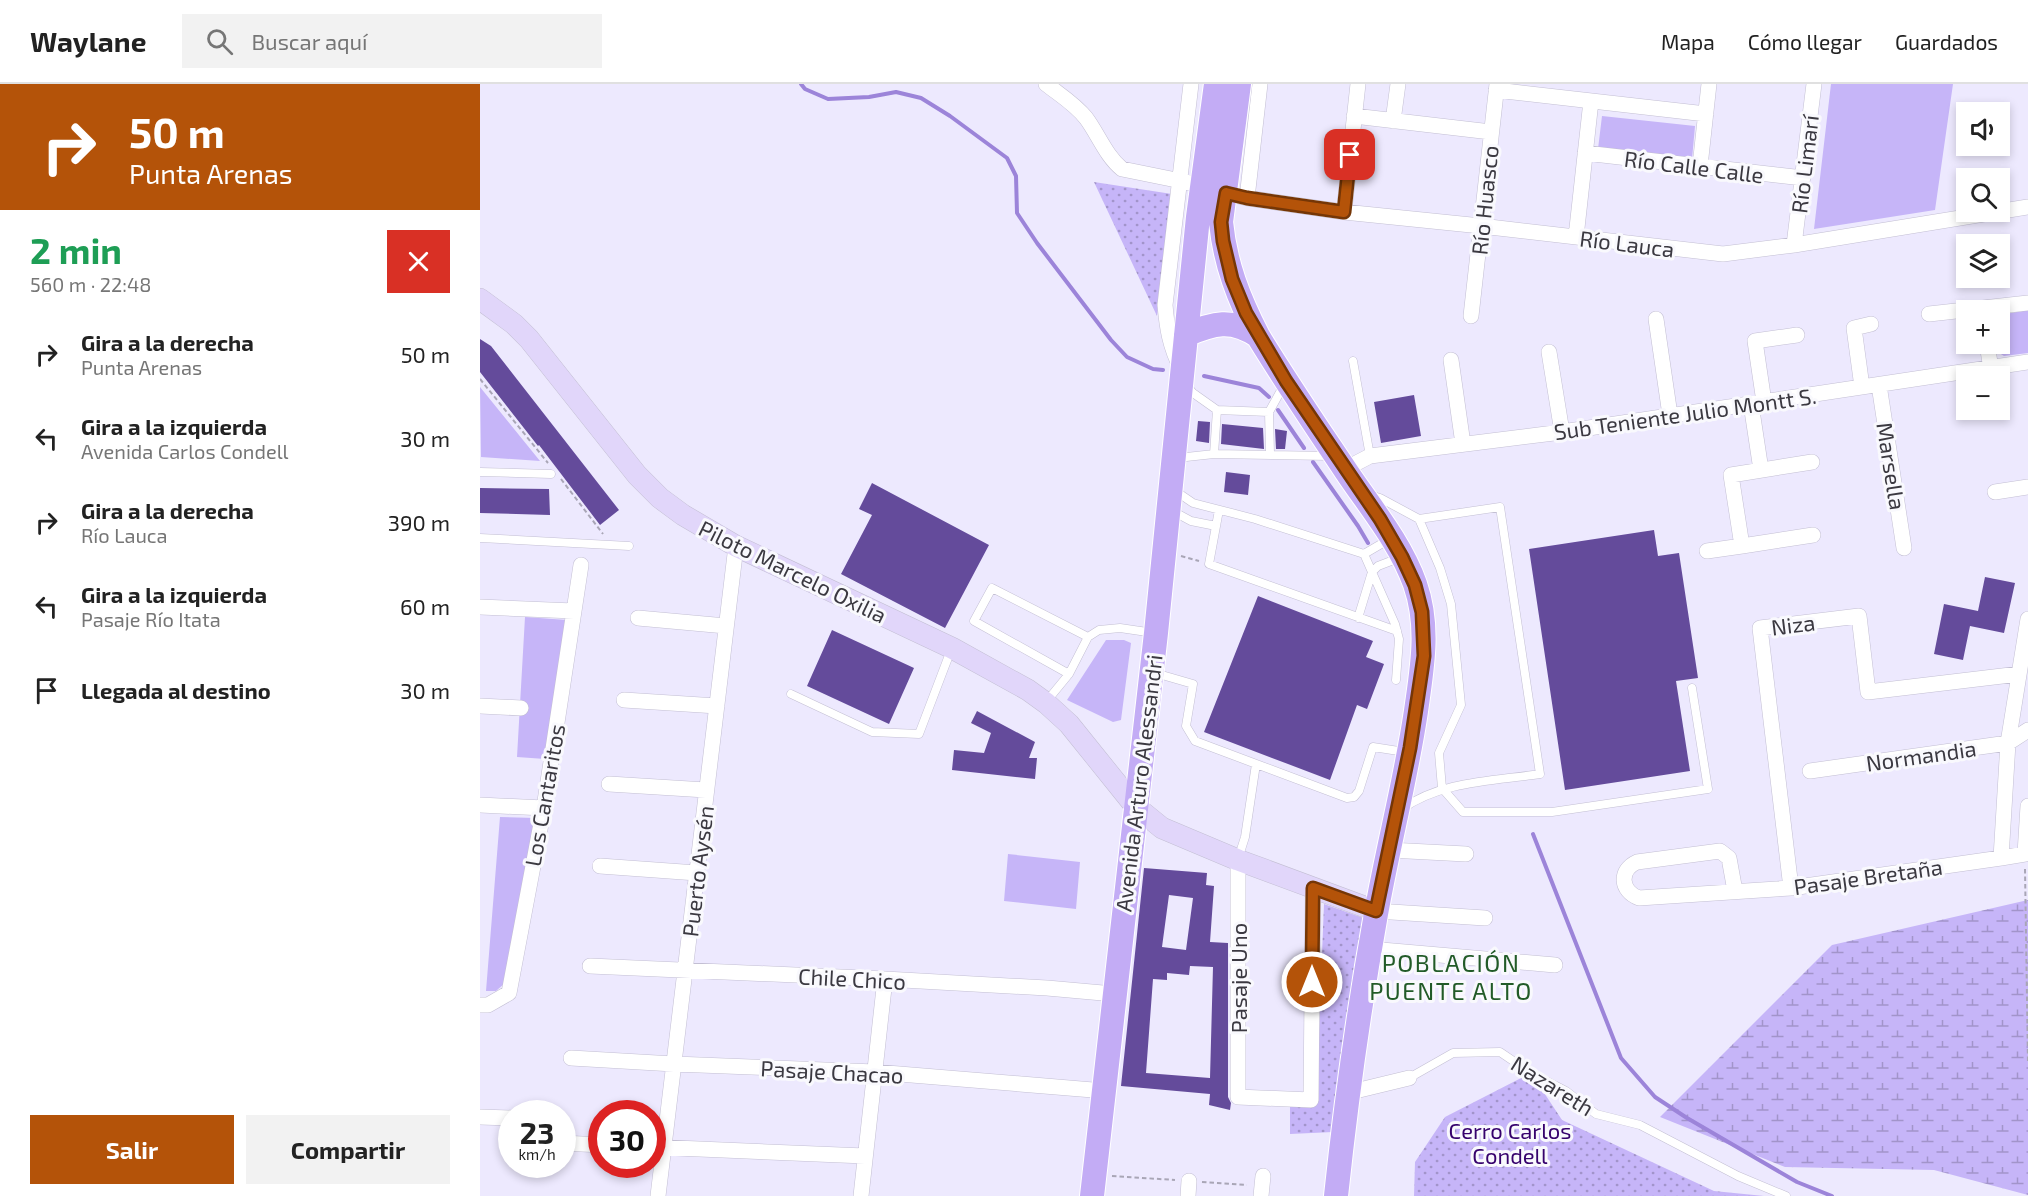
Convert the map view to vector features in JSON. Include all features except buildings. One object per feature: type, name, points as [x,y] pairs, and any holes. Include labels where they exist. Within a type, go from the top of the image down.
[{"type":"main road","name":"Avenida Arturo Alessandri","points":[[1092,1196],[1156,633],[1186,335],[1191,184],[1216,84]]},
{"type":"main road","points":[[1221,222],[1236,196],[1239,84]]},
{"type":"main road","points":[[1191,184],[1221,222],[1232,279],[1258,336],[1397,547],[1415,585],[1422,612],[1424,656],[1409,753],[1376,911],[1347,1093],[1336,1196]]},
{"type":"main road","points":[[1186,335],[1203,327],[1222,324],[1242,327],[1258,336]]},
{"type":"street","points":[[1046,84],[1076,106],[1115,163],[1122,169],[1191,184]]},
{"type":"street","name":"Avenida Arturo Alessandri","points":[[1181,374],[1168,334],[1165,305],[1191,184],[1191,84]]},
{"type":"street","points":[[1236,196],[1260,84]]},
{"type":"street","points":[[1344,212],[1358,84]]},
{"type":"street","points":[[1393,121],[1398,84]]},
{"type":"street","points":[[1700,166],[1709,84]]},
{"type":"street","name":"Río Limarí","points":[[1794,245],[1814,84]]},
{"type":"street","points":[[1497,87],[1591,101],[1706,114]]},
{"type":"street","name":"Río Huasco","points":[[1471,316],[1497,87]]},
{"type":"street","points":[[1576,237],[1591,101]]},
{"type":"street","points":[[1354,116],[1491,132]]},
{"type":"street","name":"Río Calle Calle","points":[[1585,153],[1803,178]]},
{"type":"street","name":"Río Lauca","points":[[1236,196],[1344,212],[1723,254],[1794,245],[2028,207]]},
{"type":"street","name":"Piloto Marcelo Oxilia","points":[[480,298],[514,324],[528,339],[648,487],[677,511],[736,546],[952,648],[1007,677],[1046,703],[1083,740],[1135,806],[1152,822],[1172,834],[1376,911]]},
{"type":"street","points":[[2010,305],[2028,303]]},
{"type":"street","points":[[1929,315],[1956,312]]},
{"type":"street","points":[[1656,319],[1670,415]]},
{"type":"street","points":[[1862,387],[1854,328],[1871,324]]},
{"type":"street","points":[[1761,470],[1755,340],[1797,335]]},
{"type":"street","points":[[1549,352],[1562,432]]},
{"type":"street","points":[[1451,360],[1463,444]]},
{"type":"street","name":"Sub Teniente Julio Montt S.","points":[[2007,366],[2028,362]]},
{"type":"street","name":"Sub Teniente Julio Montt S.","points":[[1341,463],[1370,456],[1562,432],[1956,374]]},
{"type":"street","name":"Marsella","points":[[1879,385],[1904,548]]},
{"type":"street","points":[[1742,546],[1731,474],[1812,462]]},
{"type":"street","points":[[1995,492],[2028,487]]},
{"type":"street","points":[[1707,551],[1813,535]]},
{"type":"street","name":"Puerto Aysén","points":[[666,1106],[674,1064],[736,546]]},
{"type":"street","name":"Los Cantaritos","points":[[480,1005],[488,1005],[509,993],[543,808],[581,565]]},
{"type":"street","points":[[480,607],[574,611]]},
{"type":"street","name":"Niza","points":[[1791,888],[1760,628],[1859,616],[1868,692],[2019,674]]},
{"type":"street","points":[[638,618],[726,626]]},
{"type":"street","points":[[2001,858],[2008,743],[2028,619]]},
{"type":"street","points":[[624,700],[717,706]]},
{"type":"street","points":[[480,706],[521,708]]},
{"type":"street","name":"Normandia","points":[[1810,771],[2008,743],[2028,730]]},
{"type":"street","points":[[609,784],[706,790]]},
{"type":"street","points":[[480,805],[543,808]]},
{"type":"street","points":[[2025,854],[2028,806]]},
{"type":"street","points":[[1389,850],[1466,854]]},
{"type":"street","name":"Pasaje Bretaña","points":[[1735,891],[1729,858],[1720,851],[1637,862],[1626,870],[1624,880],[1629,893],[1639,898],[1791,888],[2025,854]]},
{"type":"street","name":"Pasaje Uno","points":[[1238,860],[1238,1097],[1311,1100],[1313,888]]},
{"type":"street","points":[[600,866],[696,873]]},
{"type":"street","points":[[1376,911],[1485,918]]},
{"type":"street","points":[[1370,949],[1555,966]]},
{"type":"street","name":"Chile Chico","points":[[590,966],[885,979],[1114,994]]},
{"type":"street","points":[[861,1196],[885,979]]},
{"type":"street","name":"Pasaje Chacao","points":[[571,1058],[874,1072],[1093,1090]]},
{"type":"street","name":"Nazareth","points":[[1347,1093],[1409,1078]]},
{"type":"street","points":[[480,1117],[498,1118]]},
{"type":"street","points":[[666,1148],[865,1156]]},
{"type":"street","points":[[1261,1196],[1263,1176]]},
{"type":"street","name":"Puerto Aysén","points":[[658,1178],[658,1196]]},
{"type":"lane","points":[[1353,361],[1370,456]]},
{"type":"lane","points":[[1181,374],[1193,393],[1217,410],[1269,412]]},
{"type":"lane","points":[[1270,454],[1269,412],[1286,381]]},
{"type":"lane","points":[[1214,454],[1217,410]]},
{"type":"lane","points":[[1173,458],[1214,454],[1270,454],[1341,463]]},
{"type":"lane","points":[[480,472],[552,472]]},
{"type":"lane","points":[[1170,487],[1193,503],[1364,554],[1397,547]]},
{"type":"lane","points":[[1360,492],[1380,498],[1419,519],[1500,507],[1540,774],[1442,788],[1421,797],[1396,814]]},
{"type":"lane","points":[[1219,510],[1209,564],[1397,631]]},
{"type":"lane","points":[[1168,513],[1216,526]]},
{"type":"lane","points":[[1419,519],[1440,568],[1451,604],[1461,705],[1439,753],[1442,788],[1463,813],[1552,812],[1708,789],[1692,688]]},
{"type":"lane","points":[[480,538],[629,546]]},
{"type":"lane","points":[[1358,618],[1372,572],[1397,547]]},
{"type":"lane","points":[[1364,554],[1397,631],[1399,639],[1396,680]]},
{"type":"lane","points":[[1069,674],[974,621],[992,588],[1088,637]]},
{"type":"lane","points":[[1046,703],[1069,674],[1088,637],[1099,630],[1120,628],[1156,633]]},
{"type":"lane","points":[[791,694],[872,732],[919,734],[952,648]]},
{"type":"lane","points":[[1151,672],[1193,684],[1186,726],[1195,741],[1347,798],[1354,798],[1359,791],[1373,747],[1409,753]]},
{"type":"lane","points":[[1238,860],[1245,837],[1257,764]]},
{"type":"lane","name":"Nazareth","points":[[1409,1078],[1453,1053],[1500,1052],[1531,1073],[1566,1091],[1596,1114],[1640,1125],[1738,1176],[1786,1196]]},
{"type":"path","points":[[480,379],[552,472]]},
{"type":"path","points":[[561,480],[612,545]]},
{"type":"path","points":[[2025,854],[2028,1064]]},
{"type":"green space","points":[[1831,84],[1953,84],[1935,210],[1814,229]]},
{"type":"green space","points":[[1602,116],[1695,126],[1692,159],[1598,149]]},
{"type":"green space","points":[[1094,182],[1172,194],[1157,316]]},
{"type":"green space","points":[[2028,310],[2028,353],[2004,356],[2001,354],[2010,354],[2010,313]]},
{"type":"green space","points":[[480,387],[540,461],[481,457]]},
{"type":"green space","points":[[525,617],[567,620],[545,759],[517,757]]},
{"type":"green space","points":[[1106,640],[1124,640],[1131,643],[1121,720],[1113,722],[1067,700]]},
{"type":"green space","points":[[500,817],[535,818],[505,983],[496,991],[486,991]]},
{"type":"green space","points":[[1008,854],[1080,862],[1076,909],[1004,901]]},
{"type":"green space","points":[[2028,900],[2028,1195],[1934,1170],[1785,1167],[1660,1117],[1832,945]]},
{"type":"green space","points":[[1324,904],[1369,920],[1333,1132],[1290,1134],[1290,1105],[1316,1106]]},
{"type":"green space","name":"Cerro Carlos Condell","points":[[1531,1073],[1562,1120],[1714,1191],[1764,1196],[1414,1196],[1415,1162],[1445,1117]]},
{"type":"waterway","points":[[801,84],[805,89],[828,99],[869,97],[896,92],[921,98],[950,116],[1007,158],[1016,176],[1017,213],[1037,243],[1111,340],[1127,357],[1153,369],[1163,370]]},
{"type":"waterway","points":[[1204,376],[1259,388],[1269,397]]},
{"type":"waterway","points":[[1278,410],[1304,448]]},
{"type":"waterway","points":[[1313,462],[1368,543]]},
{"type":"waterway","points":[[1533,834],[1621,1058],[1655,1097],[1687,1118],[1797,1182],[1832,1196]]},
{"type":"district","name":"POBLACIÓN PUENTE ALTO","points":[[1451,976]]},
{"type":"route","points":[[1312,982],[1313,888],[1376,911],[1410,748],[1424,656],[1422,612],[1415,585],[1380,519],[1286,381],[1246,313],[1232,279],[1221,222],[1226,193],[1344,212],[1350,155]]}]
